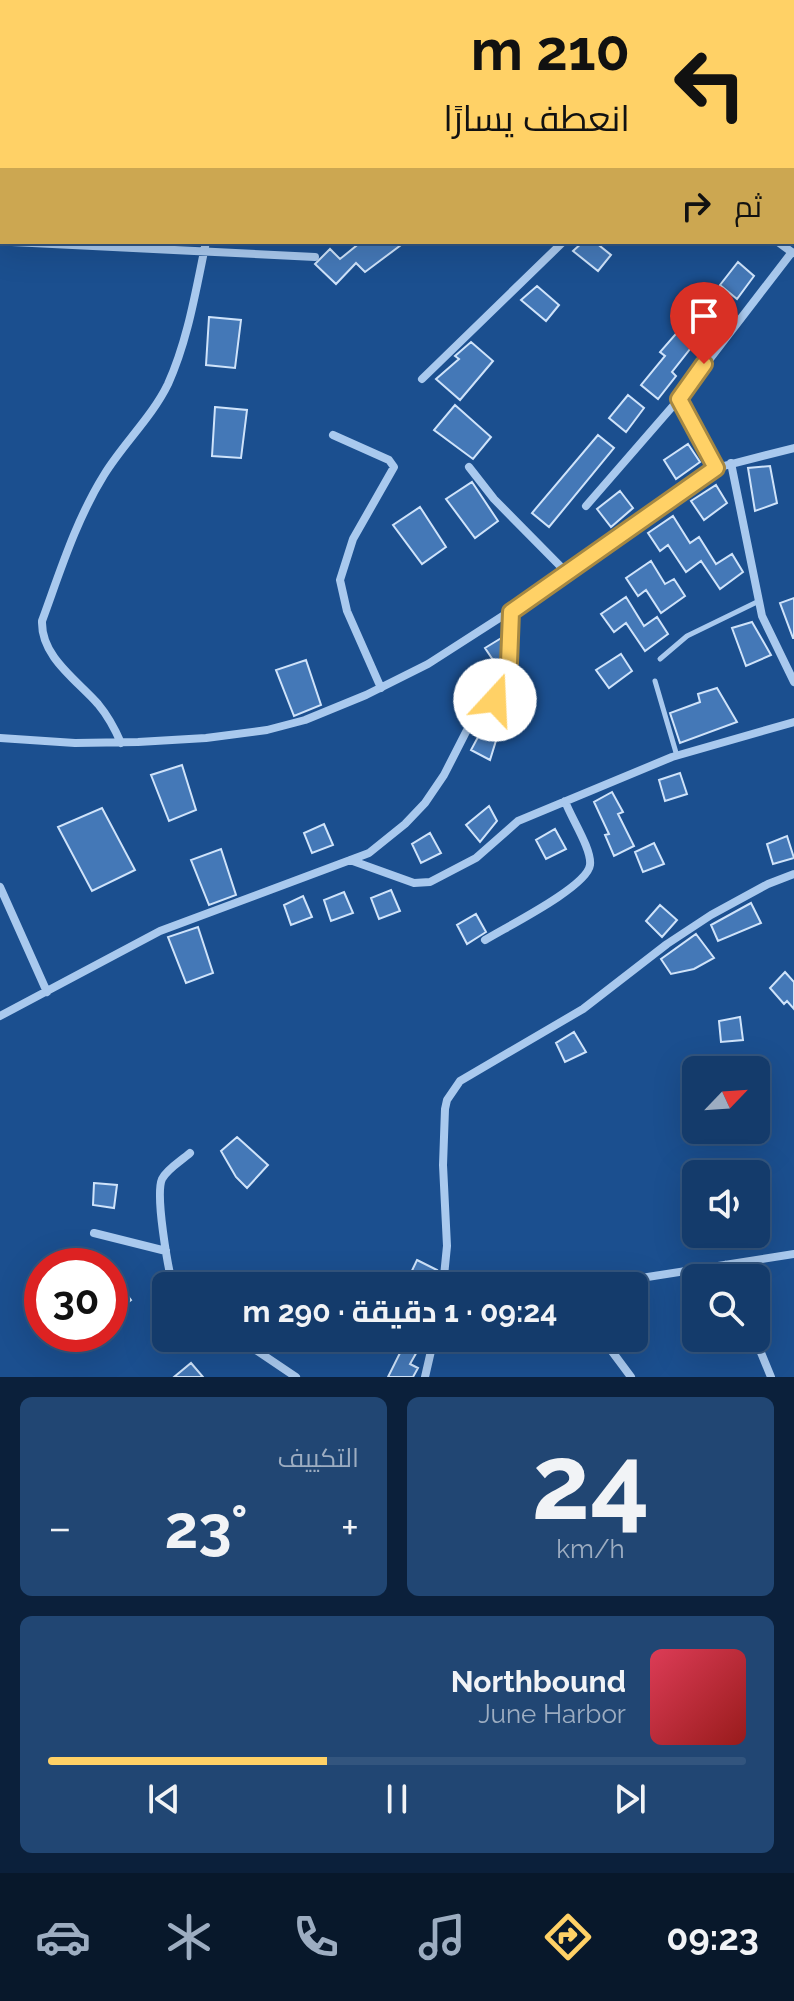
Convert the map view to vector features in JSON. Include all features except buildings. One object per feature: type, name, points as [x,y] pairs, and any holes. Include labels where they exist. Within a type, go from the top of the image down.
[{"type":"street","points":[[64,244],[315,257]]},
{"type":"street","points":[[121,743],[110,721],[49,649],[42,621],[89,501],[104,474],[160,399],[168,383],[187,328],[206,244]]},
{"type":"street","points":[[422,379],[561,244]]},
{"type":"street","points":[[586,506],[679,399],[793,252]]},
{"type":"street","points":[[679,399],[716,468]]},
{"type":"street","points":[[333,435],[389,460],[394,467],[353,539],[340,580],[347,611],[381,688]]},
{"type":"street","points":[[0,738],[75,743],[206,738],[267,730],[305,720],[428,664],[568,574],[716,468],[794,448]]},
{"type":"street","points":[[731,463],[759,601],[777,651],[794,682]]},
{"type":"street","points":[[469,467],[494,499],[568,574]]},
{"type":"street","points":[[0,1016],[160,931],[369,853],[425,803],[444,775],[468,728],[495,700],[509,663],[511,612]]},
{"type":"street","points":[[350,860],[414,883],[430,882],[476,858],[518,821],[677,756],[794,722]]},
{"type":"street","points":[[485,940],[560,895],[588,873],[587,848],[565,801]]},
{"type":"street","points":[[444,1272],[447,1246],[443,1165],[445,1109],[447,1100],[460,1081],[583,1009],[667,944],[711,915],[768,884],[794,874]]},
{"type":"street","points":[[0,887],[47,992]]},
{"type":"street","points":[[170,1272],[162,1180],[190,1153]]},
{"type":"street","points":[[94,1233],[166,1251]]},
{"type":"street","points":[[731,1264],[794,1254]]},
{"type":"street","points":[[648,1277],[682,1272]]},
{"type":"street","points":[[259,1352],[296,1377]]},
{"type":"street","points":[[426,1377],[431,1352]]},
{"type":"street","points":[[612,1352],[631,1377]]},
{"type":"street","points":[[761,1352],[771,1377]]},
{"type":"lane","points":[[660,659],[687,636],[759,601]]},
{"type":"lane","points":[[655,681],[677,756]]},
{"type":"route","points":[[495,700],[509,663],[511,612],[716,468],[679,399],[704,364]]}]
